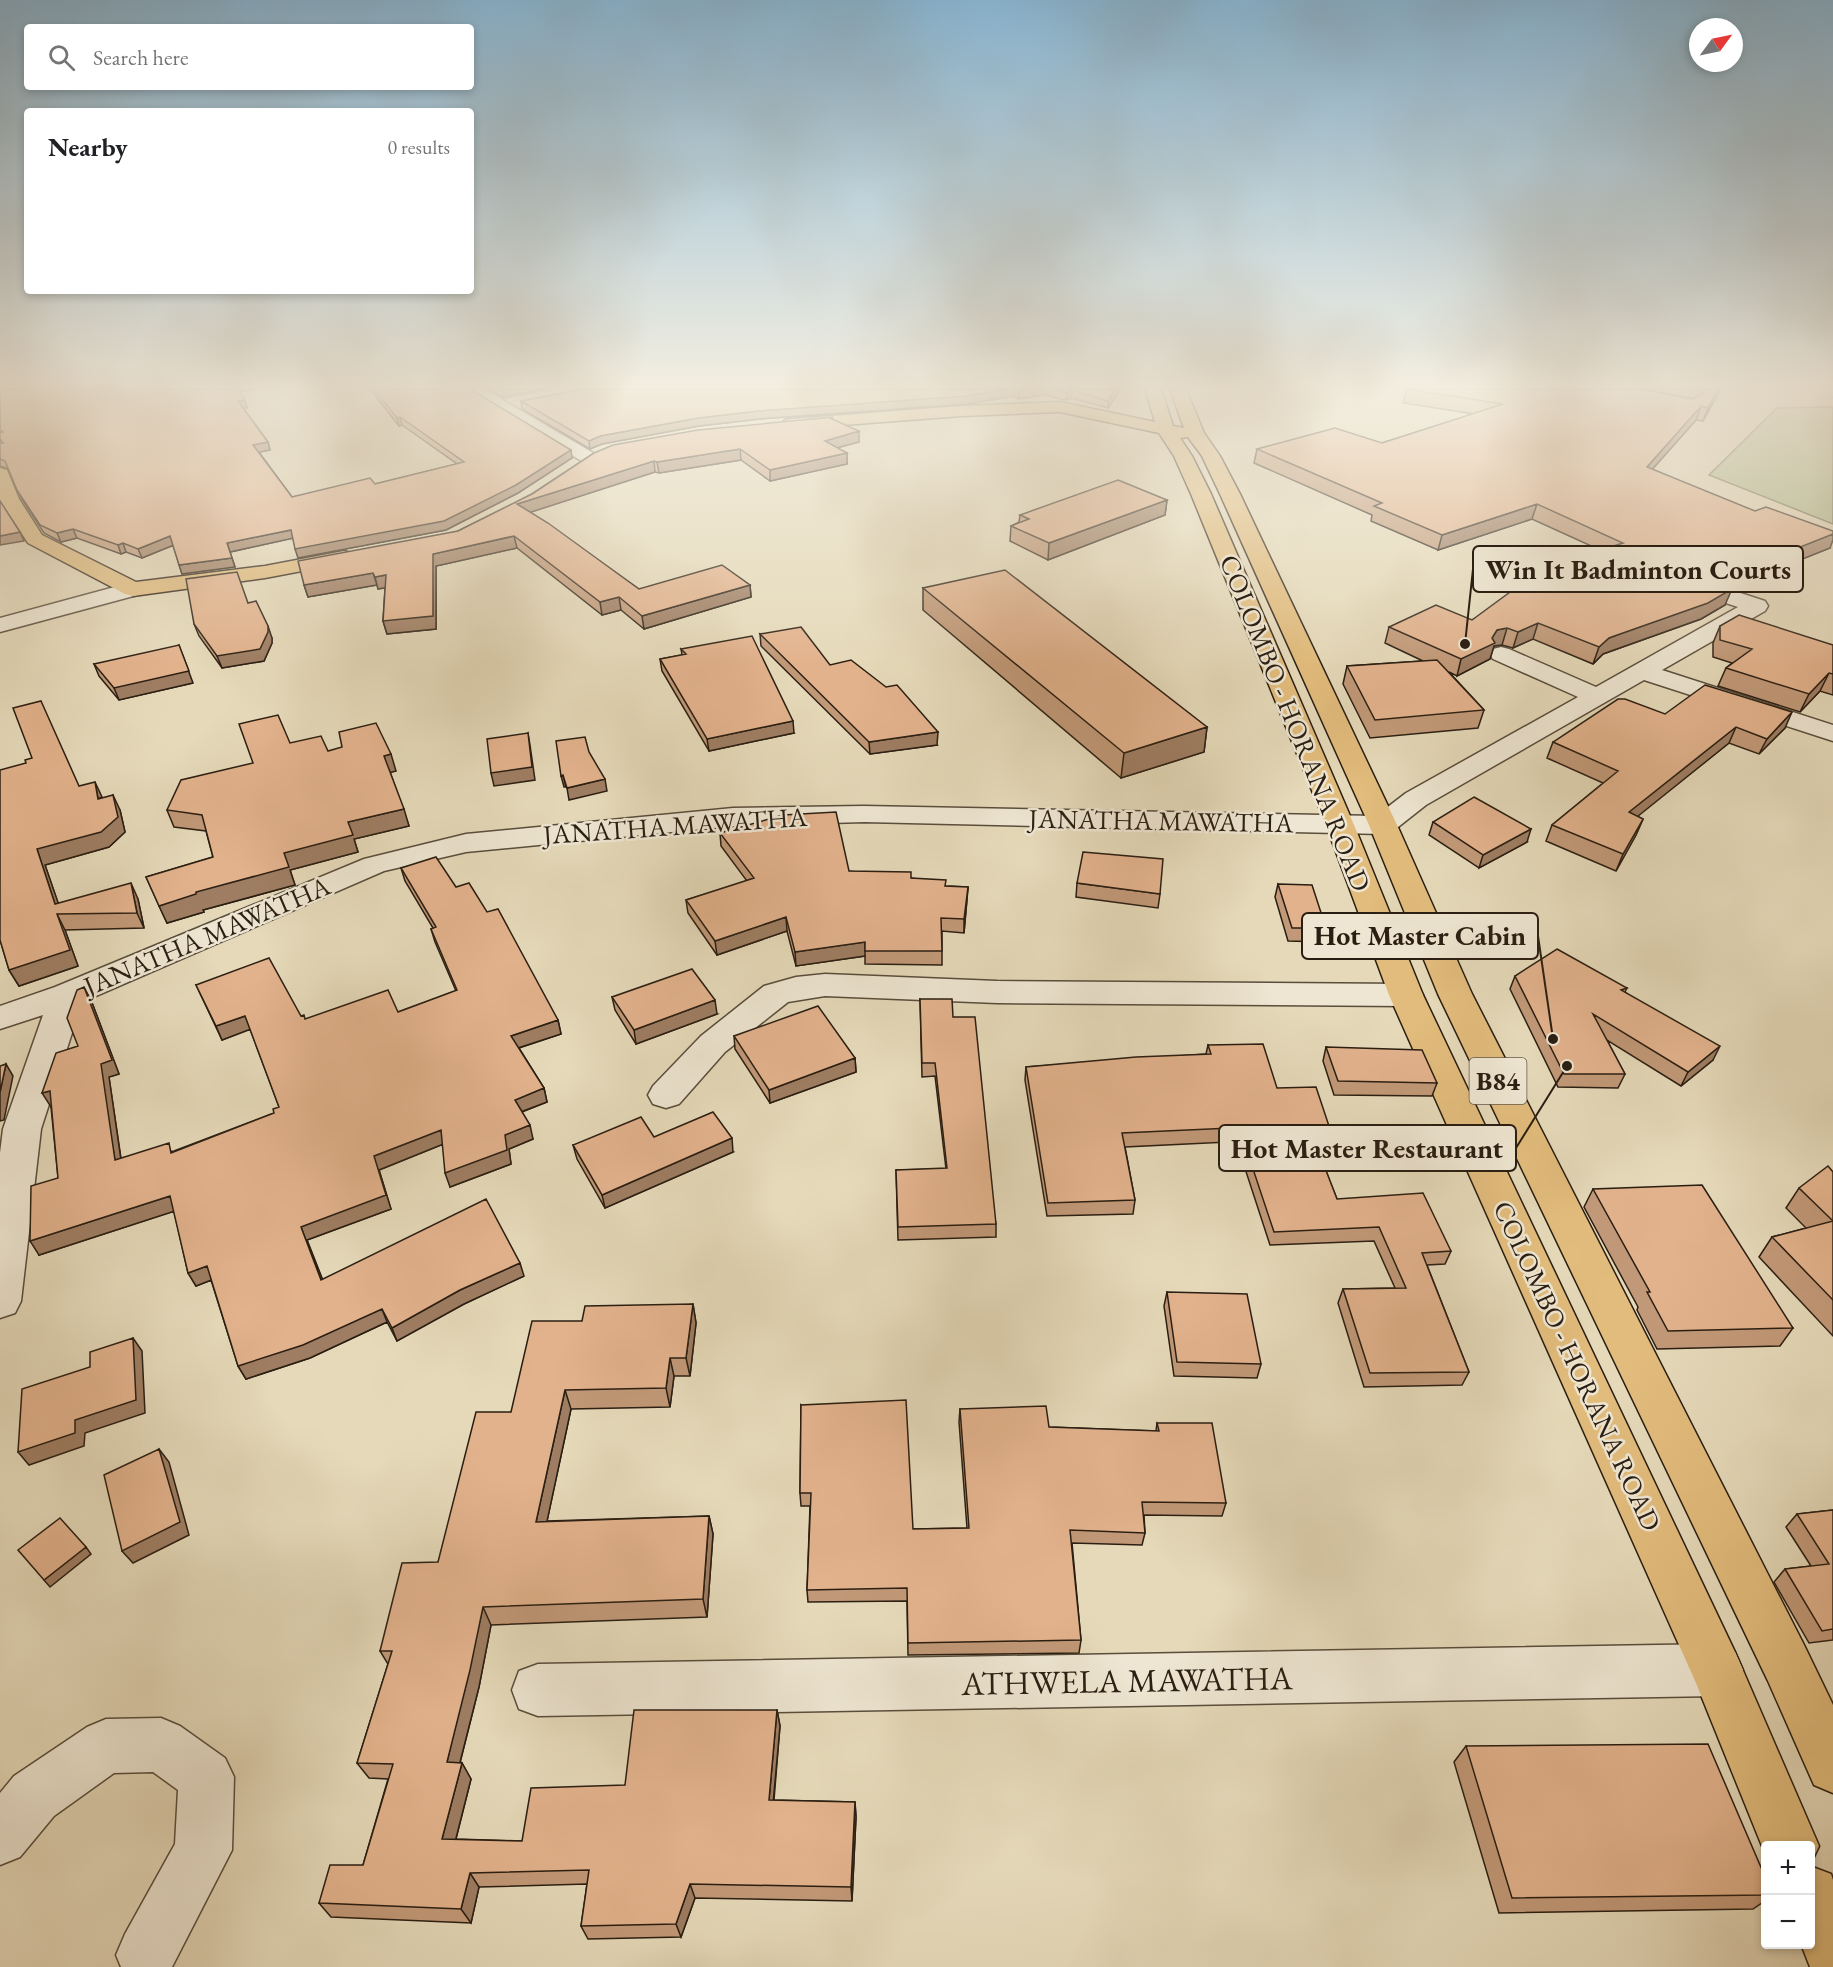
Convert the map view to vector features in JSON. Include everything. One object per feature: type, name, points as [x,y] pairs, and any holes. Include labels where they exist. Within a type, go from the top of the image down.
[{"type":"main road","points":[[2,481],[9,499],[35,539],[133,589],[265,572],[359,555]]},
{"type":"main road","name":"COLOMBO - HORANA ROAD","points":[[1198,481],[1237,544],[1383,825],[1455,994],[1786,1663],[1833,1766]]},
{"type":"main road","name":"COLOMBO - HORANA ROAD","points":[[1237,544],[1340,825],[1406,995],[1717,1670],[1788,1841]]},
{"type":"main road","points":[[1815,1907],[1833,1949]]},
{"type":"street","points":[[1383,825],[1416,799],[1757,606],[1665,575]]},
{"type":"street","points":[[0,625],[133,589]]},
{"type":"street","points":[[1501,654],[1597,696]]},
{"type":"street","points":[[1642,671],[1833,734]]},
{"type":"street","name":"JANATHA MAWATHA","points":[[0,1018],[67,995],[374,865],[466,843],[733,818],[864,814],[1383,825]]},
{"type":"street","points":[[666,1095],[713,1044],[746,1016],[776,994],[796,988],[825,985],[988,992],[1406,995]]},
{"type":"street","points":[[0,1300],[22,1129],[67,995]]},
{"type":"street","name":"ATHWELA MAWATHA","points":[[538,1690],[1717,1670]]},
{"type":"street","points":[[0,1837],[34,1796],[106,1746],[161,1745],[206,1777],[203,1850],[146,1956]]},
{"type":"green space","points":[[1724,481],[1833,481],[1833,524]]},
{"type":"building","points":[[13,481],[280,481],[292,497],[359,481],[372,481],[375,484],[388,481],[523,481],[444,521],[295,549],[291,530],[227,543],[232,558],[179,565],[170,536],[138,549],[123,543],[118,545],[73,529],[57,533],[40,525]]},
{"type":"building","points":[[552,481],[591,481],[517,504],[548,523],[639,589],[722,565],[750,585],[642,616],[619,597],[600,602],[514,536],[433,554],[433,616],[383,621],[386,575],[375,577],[373,573],[304,585],[298,561],[458,531],[532,494]]},
{"type":"building","points":[[1116,481],[1167,500],[1049,543],[1011,526],[1029,519],[1020,515]]},
{"type":"building","points":[[1331,481],[1681,481],[1755,511],[1766,507],[1833,531],[1833,534],[1737,572],[1672,551],[1662,552],[1658,558],[1662,567],[1732,589],[1708,603],[1609,638],[1599,647],[1538,623],[1518,632],[1507,628],[1497,630],[1492,638],[1495,643],[1461,659],[1389,627],[1436,605],[1472,620],[1517,587],[1606,558],[1591,553],[1623,543],[1537,504],[1442,535],[1374,506],[1382,503]]},
{"type":"building","points":[[0,501],[20,532],[0,536]]},
{"type":"building","points":[[1005,570],[1207,727],[1124,753],[923,588]]},
{"type":"building","points":[[237,572],[248,603],[256,601],[268,626],[268,632],[260,649],[217,656],[194,624],[186,579]]},
{"type":"building","points":[[1739,615],[1833,645],[1833,674],[1829,673],[1809,694],[1726,668],[1752,649],[1720,640],[1720,626]]},
{"type":"building","points":[[801,627],[830,665],[851,660],[886,687],[897,685],[938,732],[869,742],[760,634]]},
{"type":"building","points":[[752,636],[793,721],[707,739],[660,659],[686,654],[681,649]]},
{"type":"building","points":[[179,645],[189,671],[114,688],[94,664]]},
{"type":"building","points":[[1437,660],[1484,710],[1375,720],[1347,666]]},
{"type":"building","points":[[1705,685],[1792,712],[1767,739],[1736,727],[1629,812],[1643,819],[1623,854],[1552,825],[1618,771],[1553,742],[1618,699],[1625,699],[1665,714]]},
{"type":"building","points":[[41,701],[79,786],[95,782],[98,799],[113,795],[118,817],[101,832],[37,849],[55,904],[131,883],[137,913],[57,914],[70,950],[9,970],[0,940],[0,770],[26,763],[25,760],[32,758],[13,708]]},
{"type":"building","points":[[278,715],[290,743],[321,736],[328,751],[342,747],[339,732],[376,723],[391,754],[384,756],[404,809],[348,822],[353,835],[284,853],[289,867],[196,892],[196,894],[159,906],[146,877],[213,857],[202,815],[167,810],[181,780],[253,763],[239,724]]},
{"type":"building","points":[[528,733],[532,767],[491,773],[487,739]]},
{"type":"building","points":[[585,737],[589,752],[605,779],[567,788],[563,775],[561,776],[556,741]]},
{"type":"building","points":[[1474,797],[1531,829],[1483,855],[1433,822]]},
{"type":"building","points":[[836,812],[849,871],[911,872],[911,878],[946,880],[945,886],[968,887],[964,919],[941,918],[942,951],[865,951],[865,942],[795,952],[786,917],[715,941],[686,900],[754,878],[720,833],[783,815]]},
{"type":"building","points":[[1083,852],[1163,859],[1160,894],[1077,883]]},
{"type":"building","points":[[436,857],[456,887],[469,883],[487,912],[498,909],[558,1020],[511,1036],[544,1088],[515,1100],[530,1125],[505,1135],[507,1150],[445,1173],[441,1130],[374,1156],[386,1195],[301,1227],[321,1280],[486,1199],[520,1263],[460,1290],[392,1328],[382,1309],[303,1345],[238,1366],[207,1266],[188,1273],[170,1196],[30,1241],[31,1186],[58,1178],[50,1091],[42,1093],[56,1053],[78,1046],[67,1018],[77,990],[84,987],[112,1060],[101,1064],[115,1160],[169,1143],[171,1153],[274,1113],[273,1109],[279,1107],[245,1016],[216,1026],[196,985],[269,958],[301,1016],[304,1015],[305,1019],[388,990],[398,1012],[457,990],[431,929],[436,927],[401,868]]},
{"type":"building","points":[[1278,884],[1312,885],[1326,928],[1292,928]]},
{"type":"building","points":[[1557,949],[1627,988],[1621,990],[1720,1046],[1688,1072],[1593,1014],[1625,1074],[1564,1074],[1515,976]]},
{"type":"building","points":[[692,969],[715,1000],[634,1030],[612,997]]},
{"type":"building","points":[[920,999],[952,999],[953,1017],[975,1017],[996,1224],[898,1227],[896,1170],[947,1168],[935,1063],[922,1063]]},
{"type":"building","points":[[818,1006],[855,1058],[769,1090],[734,1036]]},
{"type":"building","points":[[1263,1044],[1277,1088],[1316,1087],[1330,1129],[1310,1129],[1337,1199],[1423,1193],[1451,1251],[1422,1253],[1469,1372],[1370,1373],[1343,1289],[1406,1288],[1379,1227],[1274,1232],[1240,1130],[1231,1130],[1231,1128],[1122,1133],[1135,1200],[1048,1203],[1026,1067],[1136,1057],[1211,1054],[1208,1045]]},
{"type":"building","points":[[1326,1047],[1422,1050],[1437,1083],[1338,1081]]},
{"type":"building","points":[[6,1064],[0,1092],[0,1066]]},
{"type":"building","points":[[713,1112],[732,1138],[602,1195],[573,1145],[641,1117],[654,1137]]},
{"type":"building","points":[[1828,1166],[1833,1172],[1833,1221],[1799,1188]]},
{"type":"building","points":[[1702,1185],[1793,1328],[1668,1331],[1647,1292],[1650,1292],[1593,1189]]},
{"type":"building","points":[[1833,1221],[1833,1300],[1772,1237]]},
{"type":"building","points":[[1167,1292],[1247,1294],[1261,1364],[1177,1362]]},
{"type":"building","points":[[693,1304],[686,1358],[670,1358],[666,1388],[565,1390],[536,1522],[709,1516],[703,1599],[483,1607],[447,1762],[462,1763],[442,1839],[522,1841],[531,1788],[625,1785],[634,1710],[777,1710],[769,1800],[855,1802],[851,1887],[690,1884],[676,1924],[581,1926],[589,1870],[470,1873],[461,1909],[319,1903],[330,1865],[363,1865],[393,1764],[357,1763],[392,1651],[380,1651],[402,1563],[438,1562],[476,1412],[511,1412],[532,1321],[582,1321],[585,1306]]},
{"type":"building","points":[[133,1338],[136,1400],[75,1420],[75,1433],[18,1452],[22,1389],[90,1367],[90,1352]]},
{"type":"building","points":[[906,1400],[913,1529],[969,1528],[960,1409],[1046,1406],[1049,1427],[1159,1431],[1157,1423],[1212,1423],[1226,1503],[1142,1502],[1145,1533],[1070,1530],[1081,1640],[908,1643],[907,1588],[807,1590],[811,1493],[800,1493],[801,1405]]},
{"type":"building","points":[[159,1449],[180,1522],[122,1551],[104,1475]]},
{"type":"building","points":[[1833,1510],[1833,1629],[1822,1631],[1785,1569],[1829,1564],[1797,1514]]},
{"type":"building","points":[[60,1518],[86,1547],[44,1580],[18,1550]]},
{"type":"building","points":[[1708,1744],[1761,1867],[1761,1895],[1512,1898],[1466,1746]]},
{"type":"place","name":"Win It Badminton Courts","points":[[1465,644]]},
{"type":"place","name":"Hot Master Cabin","points":[[1553,1039]]},
{"type":"place","name":"Hot Master Restaurant","points":[[1567,1066]]}]
